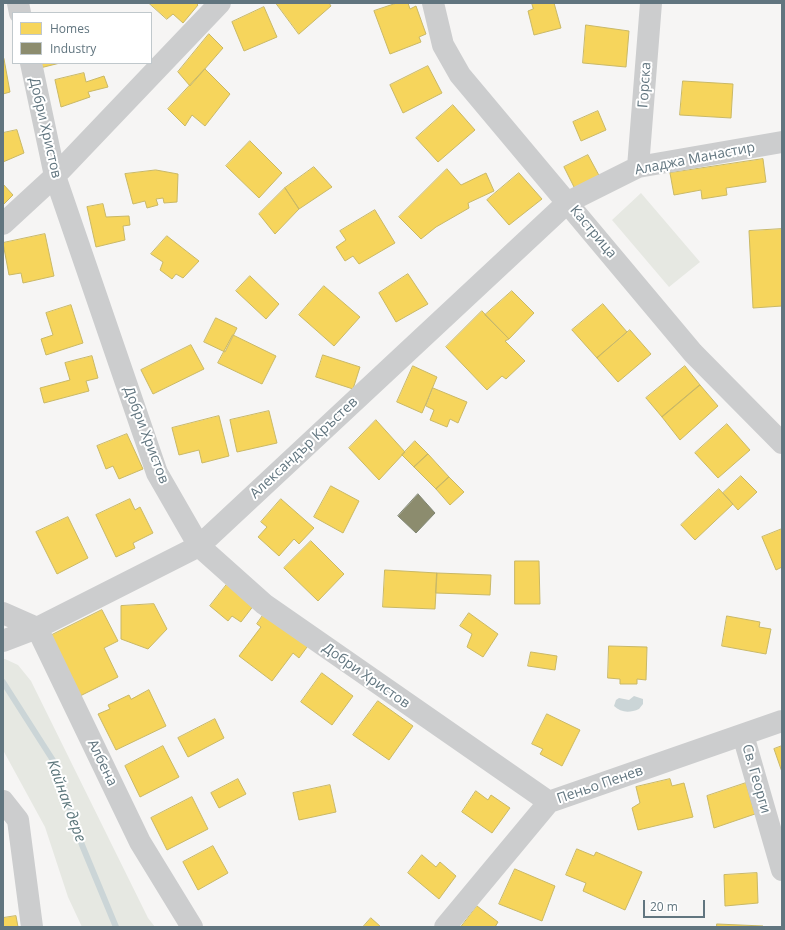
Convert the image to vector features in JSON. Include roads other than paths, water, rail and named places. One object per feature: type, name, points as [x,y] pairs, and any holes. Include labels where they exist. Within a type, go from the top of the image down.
[{"type":"street","points":[[3,224],[55,176],[220,3]]},
{"type":"street","name":"Кастрица","points":[[433,3],[443,45],[460,75],[693,353],[782,443]]},
{"type":"street","name":"Горска","points":[[638,167],[651,3]]},
{"type":"street","name":"Добри Христов","points":[[31,64],[55,176],[157,473],[199,546],[264,604],[549,802]]},
{"type":"street","name":"Аладжа Манастир","points":[[568,202],[638,167],[782,142]]},
{"type":"street","name":"Александър Кръстев","points":[[3,640],[37,628],[199,546],[568,202]]},
{"type":"street","points":[[3,613],[37,628]]},
{"type":"street","name":"Албена","points":[[37,628],[140,842],[192,927]]},
{"type":"street","name":"Пеньо Пенев","points":[[445,927],[549,802],[782,721]]},
{"type":"street","name":"Св. Георги","points":[[743,735],[782,870]]},
{"type":"street","points":[[3,801],[18,820],[32,927]]},
{"type":"waterway","name":"Кайнак дере","points":[[3,682],[56,765],[82,845],[116,927]]}]
